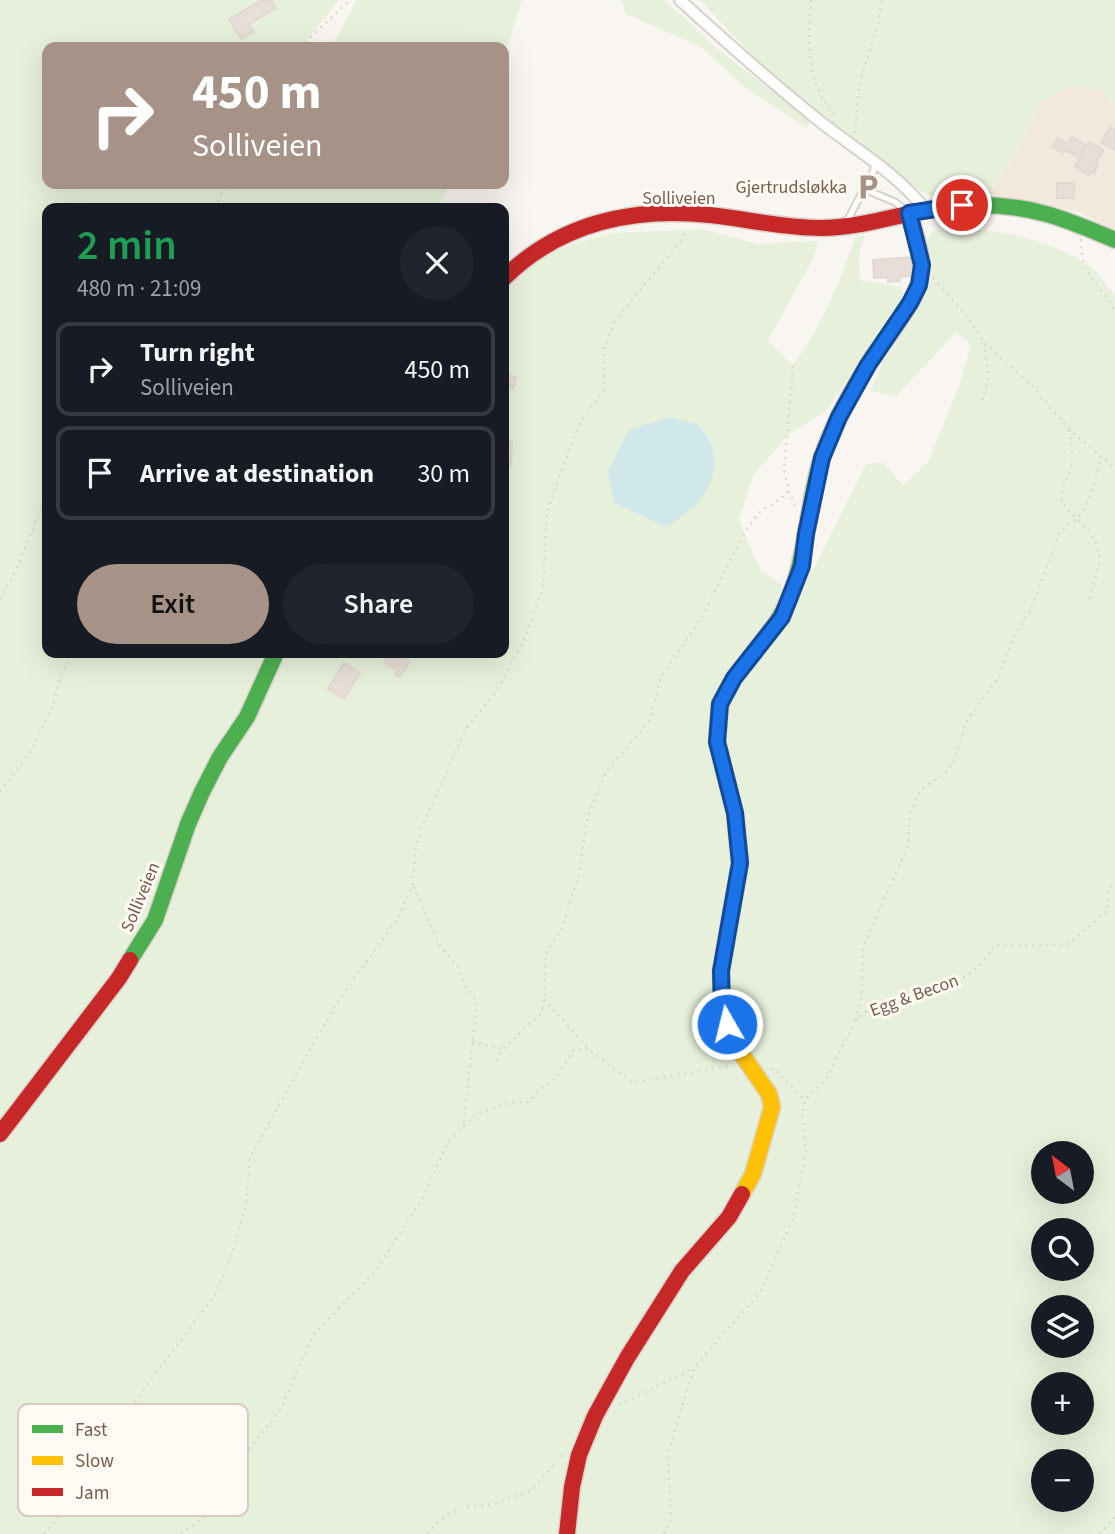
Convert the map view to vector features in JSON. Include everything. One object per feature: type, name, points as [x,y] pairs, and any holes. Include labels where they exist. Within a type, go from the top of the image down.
[{"type":"street","points":[[568,1534],[572,1488],[579,1455],[595,1416],[627,1358],[682,1271],[729,1217],[753,1174],[772,1107],[762,1082],[745,1063],[732,1040],[722,1008],[721,971],[740,863],[735,813],[717,742],[720,704],[734,678],[782,617],[802,566],[806,534],[827,448],[839,417],[868,365],[910,303],[919,285],[922,265],[917,211],[912,194],[874,160],[822,122],[739,54],[680,0]]},
{"type":"street","name":"Solliveien","points":[[509,273],[541,244],[566,233],[598,223],[641,216],[694,214],[821,228],[962,205],[1038,210],[1115,240]]},
{"type":"street","name":"Solliveien","points":[[0,1135],[119,978],[155,920],[197,803],[220,757],[247,717],[274,658]]},
{"type":"lane","points":[[845,226],[874,170],[874,160]]},
{"type":"lane","points":[[864,189],[917,211]]},
{"type":"path","points":[[305,42],[349,0]]},
{"type":"path","points":[[811,0],[808,39],[810,69],[821,94],[840,121]]},
{"type":"path","points":[[847,128],[855,136],[859,85],[878,24],[882,0]]},
{"type":"path","points":[[1081,225],[1080,257],[1087,272],[1115,311]]},
{"type":"path","points":[[133,1404],[215,1295],[230,1260],[246,1204],[250,1157],[334,1007],[397,919],[413,885],[415,851],[421,829],[466,729],[499,687],[524,638],[543,587],[547,511],[578,426],[604,389],[604,349],[615,321],[681,240]]},
{"type":"path","points":[[922,265],[969,318],[984,343],[1031,385],[1070,430],[1115,468]]},
{"type":"path","points":[[982,400],[989,377],[984,343]]},
{"type":"path","points":[[497,1061],[503,1049],[541,1014],[546,954],[562,928],[579,874],[587,818],[607,770],[650,720],[661,677],[702,617],[746,530],[760,512],[782,498],[789,490],[784,469],[793,366]]},
{"type":"path","points":[[1070,430],[1072,464],[1064,485],[1062,501],[1091,532],[1097,544],[1100,562],[1088,599]]},
{"type":"path","points":[[856,1020],[862,995],[863,948],[908,845],[910,813],[922,788],[945,774],[953,762],[968,718],[999,677],[1015,633],[1030,612],[1059,534],[1066,525],[1078,519],[1088,501],[1101,458]]},
{"type":"path","points":[[0,599],[18,566],[42,505]]},
{"type":"path","points":[[0,792],[33,748],[53,705],[61,674],[72,658]]},
{"type":"path","name":"Egg & Becon","points":[[805,1100],[825,1081],[856,1020],[871,1007],[962,979],[983,963],[994,945],[1067,945],[1107,911],[1108,890],[1115,883]]},
{"type":"path","points":[[413,885],[440,946],[458,967],[466,988],[477,1000],[463,1128]]},
{"type":"path","points":[[544,999],[588,1049],[632,1083],[745,1063],[775,1070],[805,1100],[803,1115],[806,1151],[793,1219],[761,1291],[694,1368],[620,1404]]},
{"type":"path","points":[[471,1042],[503,1049]]},
{"type":"path","points":[[248,1450],[279,1412],[313,1335],[377,1269],[423,1197],[448,1142],[476,1114],[513,1102],[529,1102],[541,1088],[555,1079],[574,1050],[588,1049]]},
{"type":"path","points":[[664,1534],[671,1519],[668,1453],[694,1368]]},
{"type":"path","points":[[428,1534],[434,1525],[449,1514],[466,1507],[494,1504],[532,1490],[568,1448]]},
{"type":"path","points":[[44,1534],[60,1516]]},
{"type":"path","points":[[181,1534],[206,1516]]},
{"type":"path","points":[[1099,1534],[1115,1517]]},
{"type":"shaded area","points":[[1070,85],[1100,89],[1115,105],[1115,232],[1080,212],[989,194],[1012,160],[1041,101]]},
{"type":"green space","points":[[0,0],[339,0],[305,42],[42,42],[42,189],[447,189],[440,203],[42,203],[42,658],[509,658],[509,283],[545,256],[573,244],[612,233],[703,229],[756,244],[818,241],[814,257],[768,340],[792,366],[821,320],[855,238],[865,235],[859,255],[860,280],[902,287],[903,299],[824,413],[791,432],[753,475],[739,520],[760,570],[783,586],[814,568],[866,464],[884,463],[903,486],[928,462],[958,389],[971,345],[956,332],[896,396],[871,391],[884,358],[916,312],[931,277],[925,248],[933,231],[991,231],[1051,246],[1090,266],[1115,296],[1115,1534],[0,1534]]},
{"type":"green space","points":[[357,0],[522,0],[509,42],[335,42]]},
{"type":"green space","points":[[621,0],[664,0],[709,42],[811,122],[806,127],[743,86],[703,48],[626,14]]},
{"type":"green space","points":[[700,0],[1115,0],[1115,105],[1100,89],[1070,86],[1041,101],[1012,160],[989,194],[929,195],[904,182],[815,122]]},
{"type":"water","points":[[670,417],[697,424],[710,442],[714,468],[711,481],[697,502],[688,512],[666,527],[614,503],[608,471],[629,430]]},
{"type":"building","points":[[262,0],[271,0],[276,8],[249,24],[254,32],[241,39],[229,19]]},
{"type":"building","points":[[1110,127],[1115,130],[1115,150],[1101,142]]},
{"type":"building","points":[[1072,137],[1087,146],[1080,158],[1052,147],[1058,138],[1067,144]]},
{"type":"building","points":[[1089,142],[1103,150],[1095,164],[1098,165],[1094,173],[1091,171],[1089,175],[1075,166]]},
{"type":"building","points":[[1057,183],[1074,183],[1074,198],[1057,198]]},
{"type":"building","points":[[915,257],[916,275],[899,277],[900,281],[888,282],[888,277],[874,278],[873,260]]},
{"type":"building","points":[[509,375],[516,377],[513,389],[509,388]]},
{"type":"building","points":[[509,441],[512,441],[509,465]]},
{"type":"building","points":[[387,658],[408,658],[405,661],[409,663],[400,677],[395,675],[398,671],[384,663]]},
{"type":"building","points":[[344,663],[360,673],[344,699],[328,689]]},
{"type":"traffic: fast","points":[[972,205],[1011,207],[1046,214],[1115,240]]},
{"type":"traffic: fast","points":[[769,633],[782,614],[798,571],[816,479],[832,431],[858,381],[904,314],[918,286],[921,258],[909,213]]},
{"type":"traffic: fast","points":[[130,960],[155,920],[188,824],[202,792],[220,757],[247,717],[274,658]]},
{"type":"traffic: slow","points":[[742,1194],[753,1174],[772,1107],[769,1094],[732,1040],[722,1008],[721,971],[740,863],[735,813],[717,742],[720,704],[734,678],[769,633]]},
{"type":"traffic: jam","points":[[509,274],[549,244],[573,232],[626,217],[681,213],[821,228],[972,205]]},
{"type":"traffic: jam","points":[[0,1134],[130,960]]},
{"type":"traffic: jam","points":[[567,1534],[572,1487],[579,1455],[595,1416],[627,1358],[682,1271],[729,1217],[742,1194]]},
{"type":"place","name":"Gjertrudsløkka","points":[[868,187]]},
{"type":"route","points":[[727,1024],[722,1008],[721,971],[740,863],[735,813],[717,742],[720,704],[734,678],[782,617],[802,566],[822,458],[839,417],[868,365],[919,285],[922,265],[909,213],[962,205]]}]
